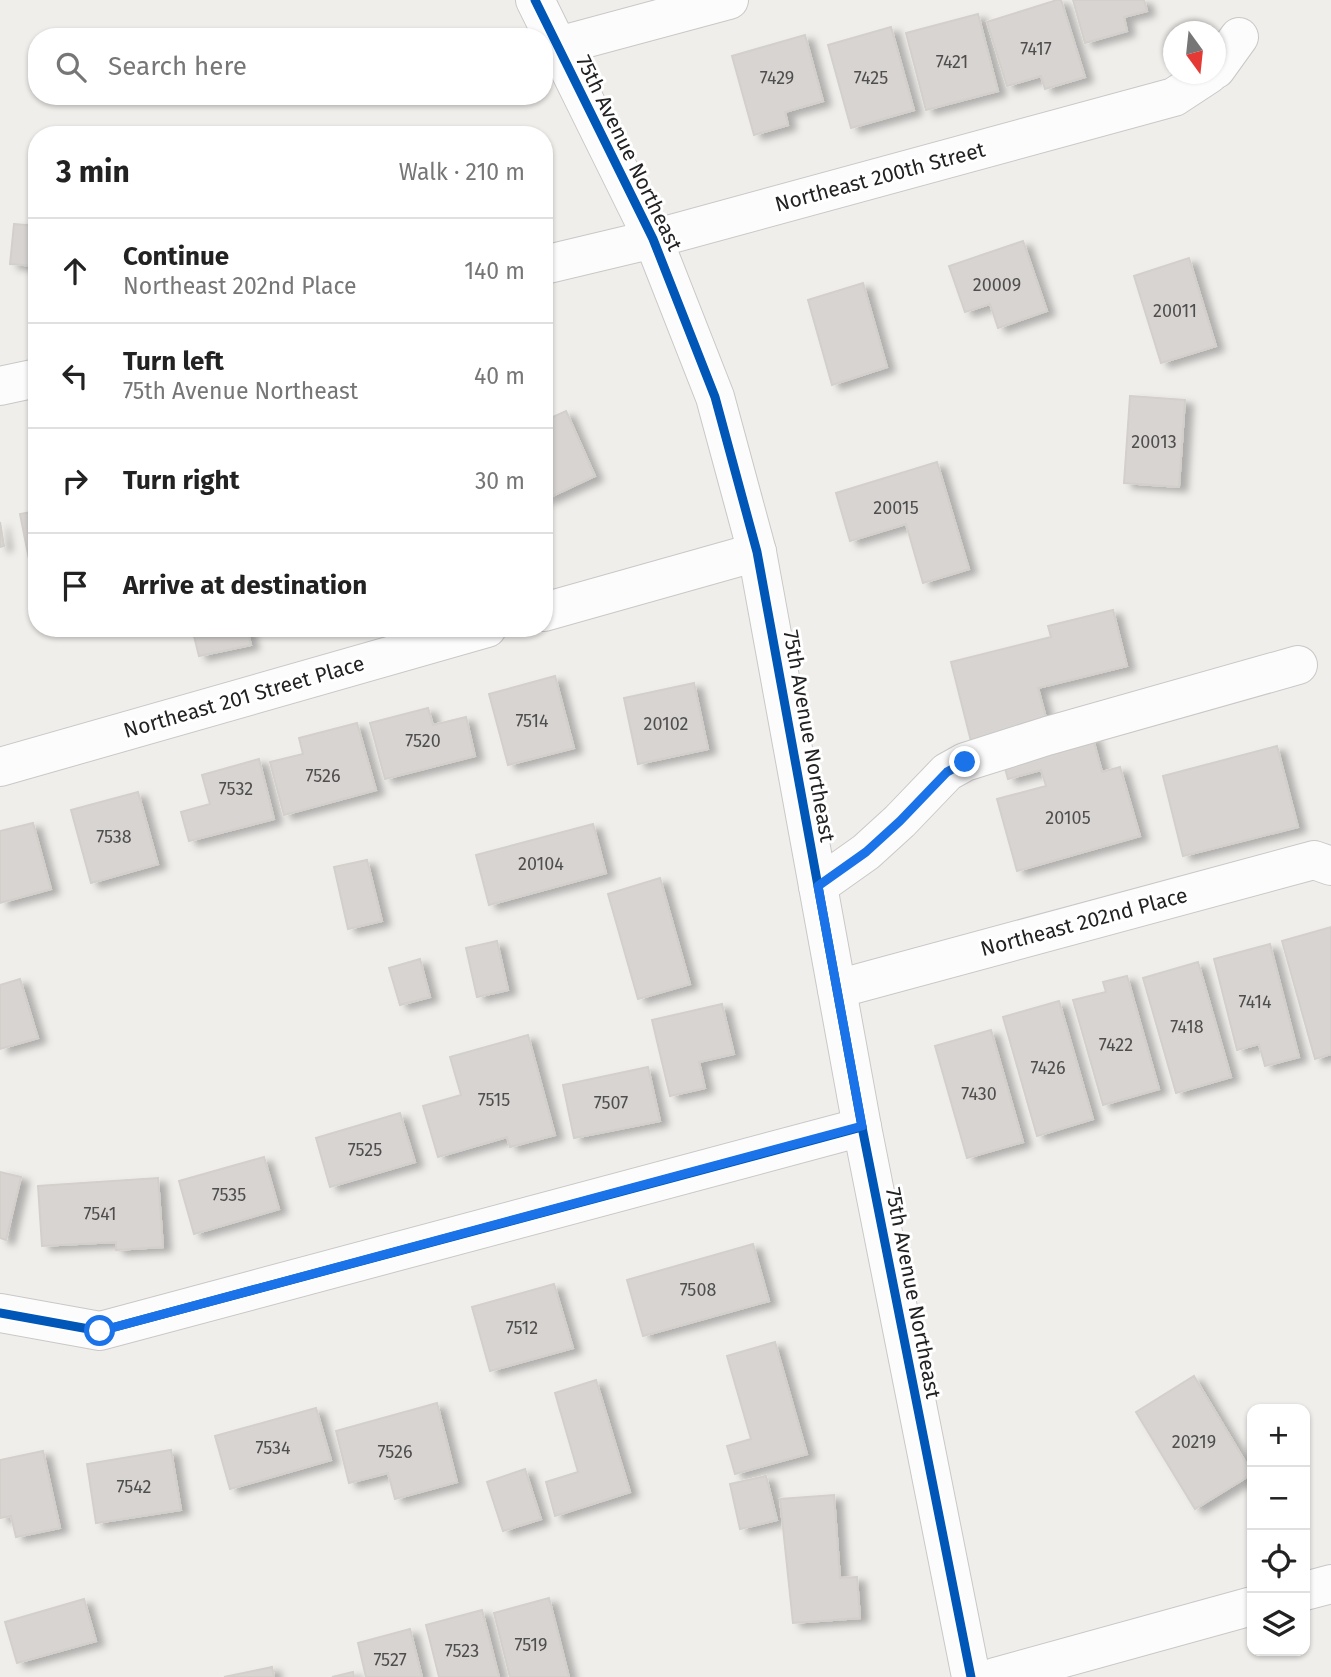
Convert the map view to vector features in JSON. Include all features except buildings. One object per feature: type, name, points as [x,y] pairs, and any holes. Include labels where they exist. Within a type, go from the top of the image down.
[{"type":"street","name":"75th Avenue Northeast","points":[[536,0],[549,28]]},
{"type":"street","points":[[558,46],[729,0]]},
{"type":"street","name":"75th Avenue Northeast","points":[[553,36],[653,239],[715,397],[757,552],[862,1126],[971,1677]]},
{"type":"street","points":[[1226,54],[1238,37]]},
{"type":"street","name":"Northeast 200th Street","points":[[553,263],[653,239],[1174,97],[1194,84]]},
{"type":"street","points":[[0,386],[28,380]]},
{"type":"street","points":[[553,609],[757,552]]},
{"type":"street","name":"Northeast 201 Street Place","points":[[0,767],[456,637]]},
{"type":"street","points":[[818,886],[866,852],[900,821],[940,778],[965,762],[1298,665]]},
{"type":"street","name":"Northeast 202nd Place","points":[[837,989],[1314,860],[1331,866]]},
{"type":"street","points":[[0,1313],[100,1331],[862,1126]]},
{"type":"street","points":[[1310,1590],[1331,1584]]},
{"type":"street","points":[[995,1677],[1247,1607]]},
{"type":"cycle path","points":[[535,0],[549,28]]},
{"type":"cycle path","points":[[553,36],[653,239],[715,397],[757,552],[862,1127],[971,1677]]},
{"type":"cycle path","points":[[0,1313],[100,1331],[862,1127]]},
{"type":"route","points":[[100,1331],[862,1126],[818,886],[866,852],[947,772],[965,762]]}]
